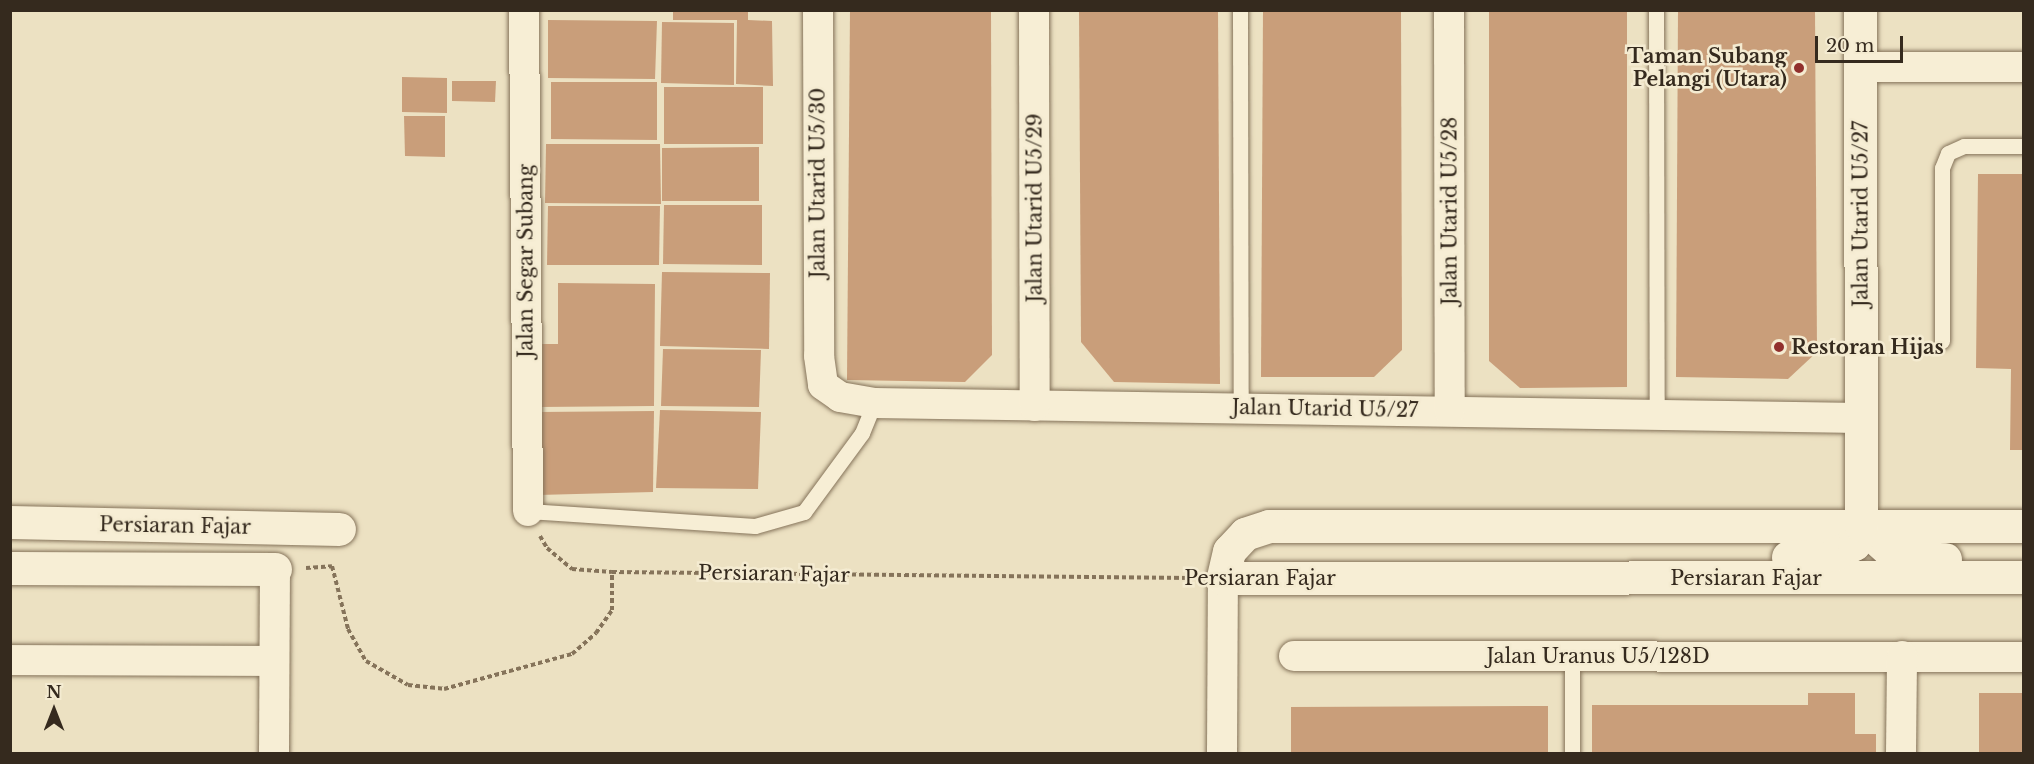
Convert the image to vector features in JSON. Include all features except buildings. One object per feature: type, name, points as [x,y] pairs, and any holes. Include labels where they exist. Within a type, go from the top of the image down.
[{"type":"street","name":"Jalan Segar Subang","points":[[524,10],[528,511]]},
{"type":"street","name":"Jalan Utarid U5/30","points":[[818,10],[819,356]]},
{"type":"street","name":"Jalan Utarid U5/29","points":[[1034,10],[1035,406]]},
{"type":"street","name":"Jalan Utarid U5/28","points":[[1449,10],[1450,411]]},
{"type":"street","name":"Jalan Utarid U5/27","points":[[1860,10],[1861,525]]},
{"type":"street","points":[[1860,67],[2024,67]]},
{"type":"street","name":"Jalan Utarid U5/27","points":[[819,356],[823,385],[840,397],[874,403],[1861,418]]},
{"type":"street","name":"Persiaran Fajar","points":[[10,522],[339,529]]},
{"type":"street","points":[[1861,525],[1888,549],[1912,558],[2024,563]]},
{"type":"street","points":[[1534,578],[1696,561],[1833,555],[1854,544],[1861,525]]},
{"type":"street","points":[[1222,753],[1223,578],[1229,551],[1245,534],[1269,526],[2024,526]]},
{"type":"street","points":[[10,568],[275,569],[274,753]]},
{"type":"street","name":"Persiaran Fajar","points":[[1223,578],[2024,577]]},
{"type":"street","name":"Jalan Uranus U5/128D","points":[[1294,656],[2024,657]]},
{"type":"street","points":[[1901,753],[1902,656]]},
{"type":"street","points":[[10,660],[274,661]]},
{"type":"lane","points":[[1240,10],[1241,408]]},
{"type":"lane","points":[[1656,10],[1657,414]]},
{"type":"lane","points":[[1942,341],[1942,168],[1945,160],[1948,153],[1964,146],[2024,146]]},
{"type":"lane","points":[[528,511],[755,526],[804,512],[862,433],[874,403]]},
{"type":"lane","points":[[1572,656],[1572,753]]},
{"type":"path","name":"Persiaran Fajar","points":[[528,511],[547,548],[572,569],[612,572],[1223,578]]},
{"type":"path","points":[[275,569],[332,566],[348,629],[366,661],[408,685],[444,689],[540,666],[572,654],[596,633],[612,610],[612,572]]},
{"type":"place","name":"Taman Subang Pelangi (Utara)","points":[[1799,68]]},
{"type":"place","name":"Restoran Hijas","points":[[1779,347]]}]
